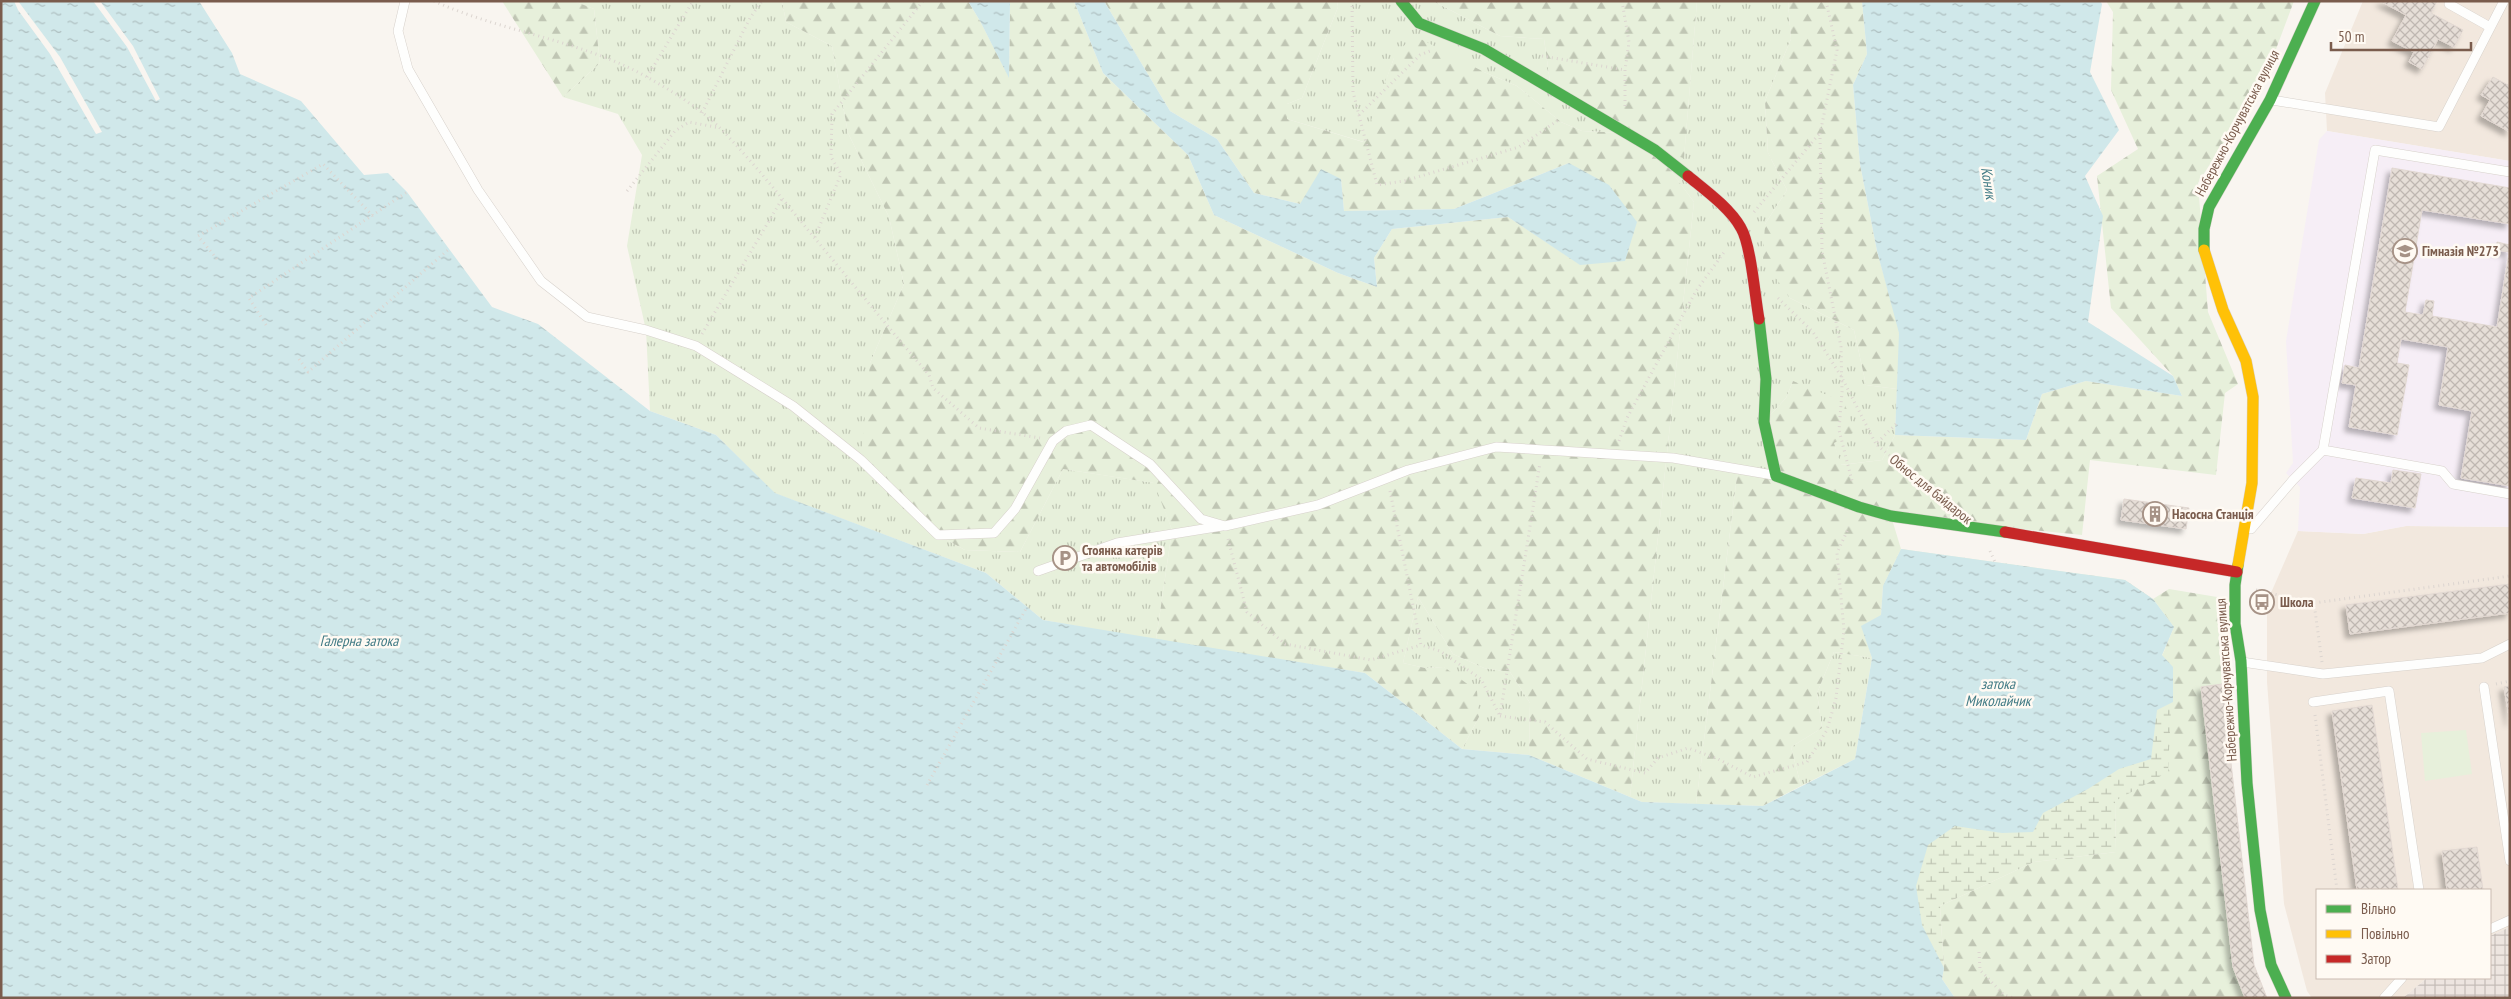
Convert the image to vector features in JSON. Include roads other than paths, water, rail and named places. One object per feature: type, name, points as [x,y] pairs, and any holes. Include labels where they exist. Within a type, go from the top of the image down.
[{"type":"street","points":[[1400,1],[1419,23],[1484,49],[1655,150],[1713,196],[1741,228],[1749,259],[1762,339],[1766,379],[1764,422],[1776,476],[1859,507],[1891,516],[1979,528],[2237,572]]},
{"type":"street","name":"Набережно-Корчуватська вулиця","points":[[2286,998],[2271,965],[2260,910],[2247,783],[2241,661],[2235,624],[2237,572],[2252,483],[2253,398],[2246,360],[2223,310],[2204,252],[2204,229],[2209,207],[2270,100],[2315,1]]},
{"type":"lane","points":[[405,1],[398,32],[408,70],[478,190],[541,281],[588,317],[646,330],[696,346],[793,406],[861,460],[938,534],[994,533],[1015,509],[1053,441],[1066,431],[1091,425],[1150,464],[1201,519],[1225,526]]},
{"type":"lane","points":[[2270,100],[2440,127],[2504,1]]},
{"type":"lane","points":[[2449,4],[2490,27]]},
{"type":"lane","points":[[2244,538],[2293,480],[2323,450],[2375,150],[2510,172]]},
{"type":"lane","points":[[1038,571],[1117,543],[1225,526],[1318,505],[1408,470],[1496,447],[1673,458],[1776,476]]},
{"type":"lane","points":[[2323,450],[2442,471],[2453,484],[2510,494]]},
{"type":"lane","points":[[2241,661],[2324,674],[2482,658],[2510,644]]},
{"type":"lane","points":[[2484,687],[2510,862]]},
{"type":"lane","points":[[2314,702],[2389,691],[2418,889]]},
{"type":"lane","points":[[2491,929],[2510,920]]},
{"type":"lane","points":[[2384,998],[2401,979]]},
{"type":"water","name":"Галерна затока","points":[[1,1],[199,1],[232,53],[240,74],[301,101],[364,175],[388,173],[407,192],[492,307],[538,324],[650,411],[716,435],[775,493],[986,573],[1043,620],[1365,673],[1462,749],[1529,755],[1642,802],[1763,806],[1855,759],[1872,658],[1861,626],[1881,615],[1883,586],[1901,549],[2125,580],[2153,599],[2174,627],[2162,655],[2173,667],[2173,702],[2157,710],[2151,759],[2119,769],[2088,789],[2043,813],[2033,832],[2002,833],[1955,826],[1928,845],[1916,886],[1922,925],[1944,968],[1942,979],[1955,998],[1,998]]},
{"type":"water","points":[[968,1],[1010,1],[1009,78],[980,21]]},
{"type":"water","points":[[1074,1],[1104,1],[1170,111],[1217,139],[1254,193],[1300,204],[1321,169],[1341,179],[1344,211],[1454,209],[1569,163],[1609,185],[1637,222],[1625,261],[1580,265],[1508,217],[1392,229],[1374,258],[1377,287],[1338,273],[1214,215],[1188,155],[1103,73]]},
{"type":"water","name":"Коник","points":[[1862,1],[2100,1],[2102,4],[2090,72],[2119,130],[2085,176],[2103,216],[2088,322],[2173,376],[2182,396],[2086,381],[2042,394],[2026,440],[1895,435],[1899,333],[1877,251],[1860,164],[1853,85],[1867,54]]},
{"type":"place","name":"Гімназія №273","points":[[2405,251]]},
{"type":"place","name":"Насосна Станція","points":[[2155,514]]},
{"type":"place","name":"Стоянка катерів та автомобілів","points":[[1065,558]]},
{"type":"place","name":"Школа","points":[[2262,602]]},
{"type":"water label","name":"затока Миколайчик","points":[[1998,692]]}]
